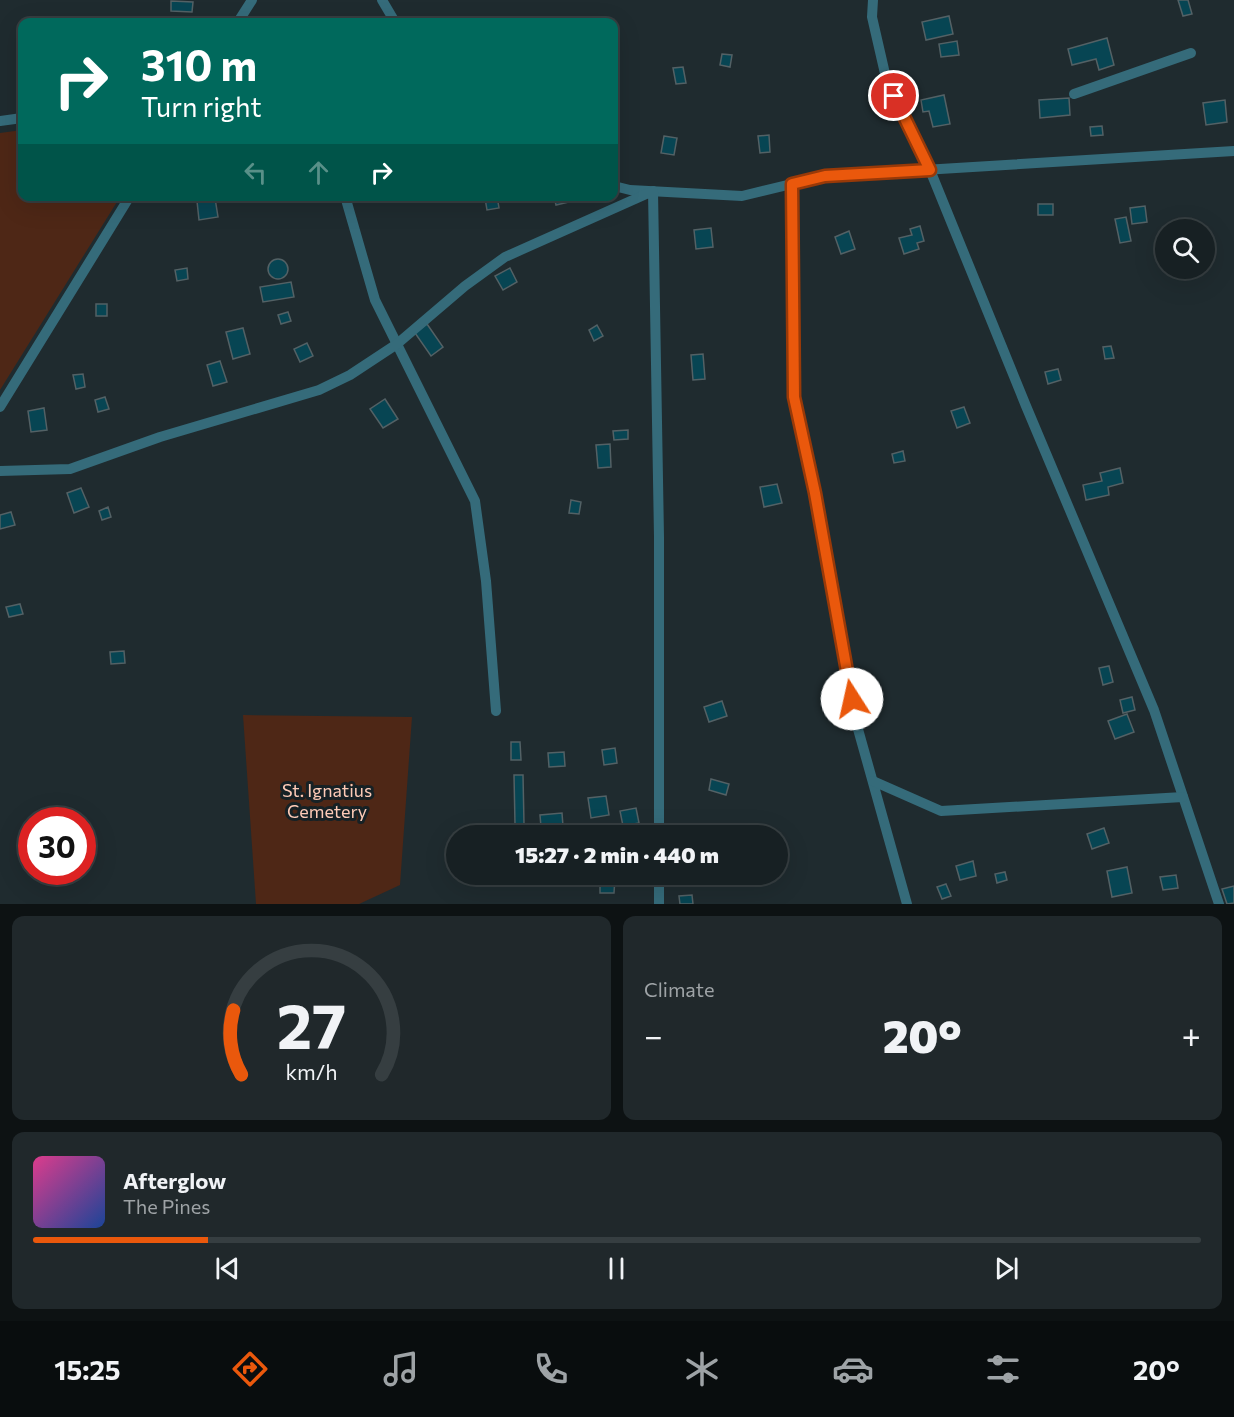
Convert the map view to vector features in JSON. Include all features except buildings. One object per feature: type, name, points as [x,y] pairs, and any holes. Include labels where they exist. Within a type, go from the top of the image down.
[{"type":"street","points":[[242,18],[252,0]]},
{"type":"street","points":[[382,0],[393,18]]},
{"type":"street","points":[[873,0],[872,17],[886,78],[930,170],[1154,710],[1219,904]]},
{"type":"street","points":[[1074,94],[1191,53]]},
{"type":"street","points":[[0,121],[18,119]]},
{"type":"street","points":[[618,187],[630,190],[742,196],[825,176],[1234,151]]},
{"type":"street","points":[[792,184],[794,397],[815,493],[856,722],[907,904]]},
{"type":"street","points":[[0,471],[70,469],[160,437],[319,390],[350,375],[397,344],[465,286],[505,257],[653,191]]},
{"type":"street","points":[[653,191],[659,537],[659,825]]},
{"type":"street","points":[[0,407],[127,201]]},
{"type":"street","points":[[346,201],[375,300],[475,501],[486,581],[496,711]]},
{"type":"street","points":[[873,782],[941,811],[1183,797]]},
{"type":"street","points":[[659,885],[659,904]]},
{"type":"green space","points":[[18,131],[18,201],[118,201],[0,390],[0,133]]},
{"type":"green space","name":"St. Ignatius Cemetery","points":[[243,715],[412,717],[400,885],[359,904],[256,904]]},
{"type":"route","points":[[852,699],[815,493],[794,397],[792,184],[825,176],[930,170],[894,96]]}]
